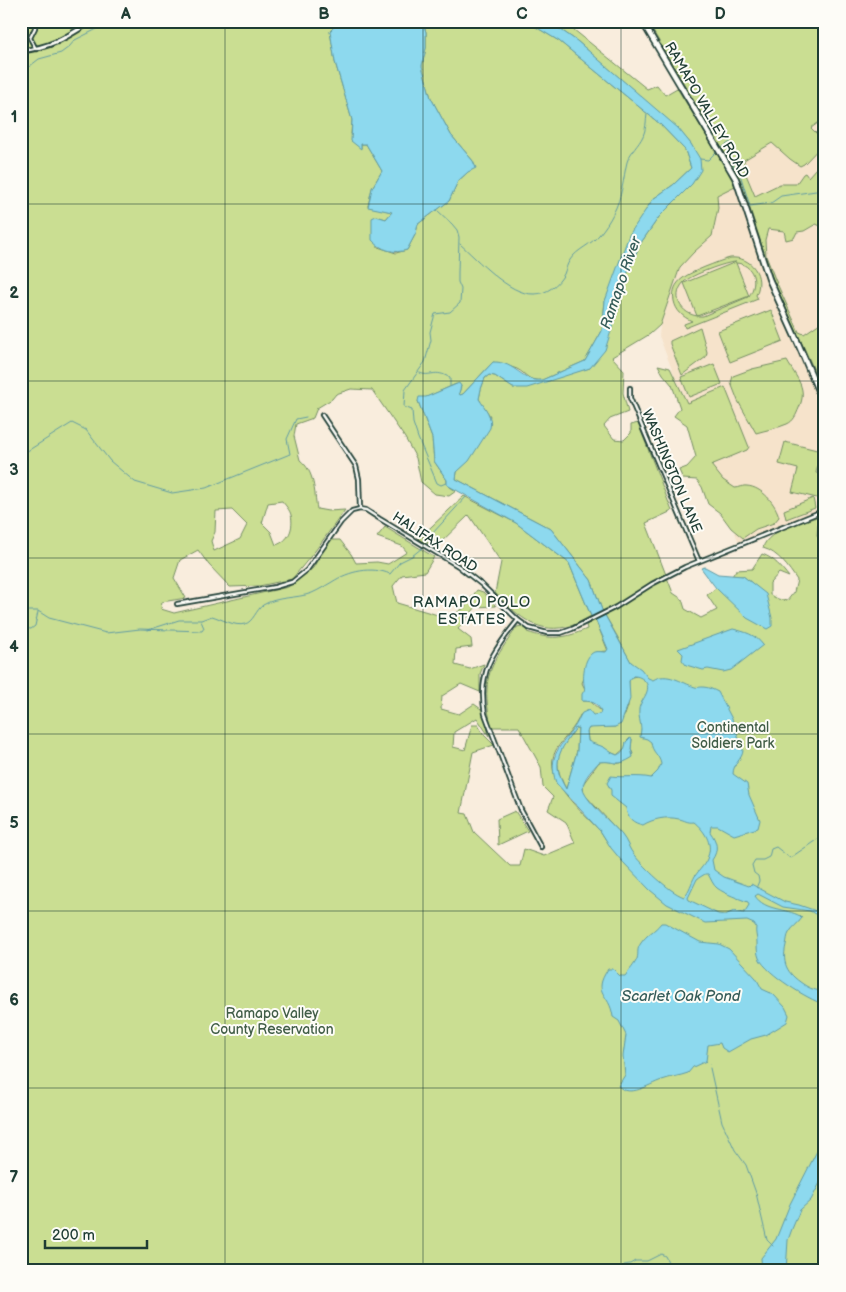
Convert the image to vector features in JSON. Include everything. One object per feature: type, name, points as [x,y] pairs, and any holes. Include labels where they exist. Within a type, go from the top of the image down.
[{"type":"main road","name":"RAMAPO VALLEY ROAD","points":[[642,21],[736,180],[769,279],[798,341],[825,407]]},
{"type":"street","points":[[35,21],[35,28],[30,38],[36,49]]},
{"type":"street","points":[[21,50],[36,49],[56,43],[92,21]]},
{"type":"street","name":"WASHINGTON LANE","points":[[630,388],[630,398],[699,562]]},
{"type":"street","points":[[177,604],[275,587],[292,582],[307,570],[345,518],[352,511],[360,509],[359,478],[356,466],[322,415]]},
{"type":"street","name":"HALIFAX ROAD","points":[[360,509],[366,510],[470,575],[518,620],[534,630],[554,634],[568,631],[605,613],[652,584],[685,567],[825,510]]},
{"type":"street","points":[[518,620],[500,642],[491,657],[484,681],[483,698],[485,714],[521,810],[542,847]]},
{"type":"shaded area","points":[[647,21],[825,21],[825,586],[821,587],[800,518],[739,543],[659,336],[660,325],[708,188],[736,173]]},
{"type":"green space","points":[[21,21],[340,21],[330,31],[335,62],[352,120],[351,134],[361,148],[361,144],[366,144],[382,171],[372,188],[368,206],[392,212],[386,219],[376,216],[378,247],[396,253],[407,250],[416,233],[418,224],[449,201],[458,181],[468,172],[473,161],[451,135],[431,98],[422,66],[426,48],[426,32],[422,21],[526,21],[559,41],[660,124],[685,150],[691,168],[673,185],[653,199],[605,301],[602,331],[585,361],[542,380],[531,379],[517,369],[493,362],[463,394],[460,395],[461,386],[456,384],[418,401],[432,438],[434,461],[447,480],[447,485],[456,491],[449,496],[435,494],[421,482],[416,458],[405,438],[372,390],[351,389],[336,394],[332,399],[317,408],[313,418],[296,424],[294,436],[300,460],[309,470],[311,476],[317,509],[328,511],[345,510],[292,579],[259,586],[230,587],[198,550],[180,560],[174,578],[186,598],[162,602],[161,609],[174,613],[288,587],[313,568],[329,540],[340,540],[356,563],[377,562],[388,564],[407,552],[402,546],[377,537],[385,527],[434,557],[425,572],[402,575],[393,586],[397,603],[448,618],[464,608],[477,590],[483,592],[496,606],[476,607],[458,629],[471,639],[472,647],[456,649],[455,665],[470,669],[484,664],[480,674],[480,692],[461,684],[442,696],[441,709],[459,714],[474,704],[484,711],[489,736],[477,718],[454,732],[453,747],[465,750],[472,725],[478,725],[484,735],[494,745],[473,752],[461,813],[467,814],[474,832],[510,866],[520,866],[524,849],[544,856],[575,843],[566,822],[548,810],[553,797],[543,787],[541,767],[519,727],[491,727],[487,698],[488,680],[493,664],[502,648],[517,627],[522,626],[528,629],[527,632],[535,635],[557,637],[571,635],[587,629],[586,625],[594,620],[596,621],[608,651],[595,652],[582,683],[585,689],[582,701],[590,701],[601,711],[596,716],[580,715],[575,725],[556,750],[553,761],[558,783],[606,840],[620,833],[584,794],[583,784],[599,762],[619,763],[633,754],[631,749],[632,739],[626,742],[625,748],[617,755],[605,748],[590,743],[587,731],[593,727],[615,727],[625,715],[628,706],[629,681],[631,677],[638,676],[602,610],[591,580],[551,529],[456,479],[457,472],[469,460],[490,416],[479,399],[485,378],[489,375],[495,376],[513,388],[590,368],[618,309],[622,286],[640,244],[659,217],[692,184],[691,144],[677,128],[577,41],[548,21],[563,21],[647,89],[657,85],[665,95],[677,88],[735,186],[717,195],[718,208],[712,236],[680,267],[660,325],[650,334],[612,357],[624,370],[623,393],[628,412],[610,419],[604,426],[614,439],[624,440],[631,433],[631,425],[638,423],[672,511],[646,523],[673,593],[682,599],[685,609],[701,618],[717,610],[707,595],[716,588],[730,600],[753,584],[743,576],[732,576],[736,570],[752,569],[762,554],[774,560],[789,577],[779,573],[770,583],[770,595],[787,601],[794,592],[797,580],[774,553],[763,548],[766,541],[789,526],[825,514],[825,523],[818,524],[817,535],[825,551],[825,1271],[21,1271]],"holes":[[[282,501],[290,513],[292,525],[287,537],[276,545],[271,532],[262,523],[268,503]],[[232,510],[247,525],[240,539],[214,551],[211,541],[215,532],[216,511]]]},
{"type":"green space","points":[[647,21],[825,21],[825,118],[811,128],[825,142],[800,166],[772,143],[744,160],[745,172],[755,196],[780,184],[796,184],[803,174],[805,173],[808,177],[825,158],[825,228],[816,224],[804,231],[797,232],[794,238],[786,240],[784,231],[768,229],[765,240],[766,256],[799,332],[804,334],[820,323],[825,327],[825,394],[773,280],[741,181]]},
{"type":"green space","points":[[730,258],[745,260],[755,269],[759,281],[756,295],[758,299],[685,328],[684,324],[692,321],[676,308],[674,294],[678,283],[693,272]],"holes":[[[736,262],[684,283],[697,316],[685,310],[678,300],[678,294],[684,282],[709,269]],[[736,263],[747,267],[753,275],[754,285],[749,296]],[[749,296],[703,316],[697,316]]]},
{"type":"green space","points":[[771,310],[783,341],[730,362],[718,331]]},
{"type":"green space","points":[[700,327],[707,352],[706,357],[682,375],[670,341]]},
{"type":"green space","points":[[787,361],[802,389],[798,411],[789,423],[756,433],[738,401],[731,383],[733,376],[752,369]]},
{"type":"green space","points":[[714,364],[722,384],[689,397],[681,377]]},
{"type":"green space","points":[[658,365],[670,368],[687,403],[725,387],[749,447],[747,450],[711,465],[723,480],[735,488],[753,487],[768,497],[779,517],[774,523],[756,529],[743,538],[731,528],[720,513],[708,504],[702,487],[697,480],[683,479],[679,470],[687,467],[696,457],[687,425],[674,416],[680,408],[672,385]]},
{"type":"green space","points":[[785,442],[821,451],[816,473],[825,475],[825,500],[792,492],[798,469],[779,464]]},
{"type":"green space","points":[[464,496],[516,523],[569,563],[591,616],[566,627],[544,627],[526,620],[510,608],[495,593],[501,562],[469,515],[438,545],[416,541]]},
{"type":"green space","points":[[813,498],[815,508],[786,519],[784,510]]},
{"type":"green space","points":[[576,728],[578,728],[577,751],[566,789],[561,779],[558,763],[561,750]]},
{"type":"green space","points":[[515,811],[528,831],[498,845],[497,819]]},
{"type":"water","points":[[340,21],[422,21],[426,32],[426,48],[422,66],[431,98],[451,135],[473,161],[476,168],[458,181],[449,201],[418,224],[416,233],[407,250],[397,252],[388,250],[372,240],[372,218],[376,216],[386,219],[392,212],[368,207],[372,188],[382,171],[366,144],[361,144],[361,149],[351,141],[352,120],[335,62],[330,31]]},
{"type":"water","name":"Ramapo River","points":[[526,21],[548,21],[577,41],[678,128],[700,159],[701,170],[692,184],[659,217],[640,244],[622,286],[618,309],[605,350],[590,368],[527,388],[513,388],[495,376],[489,375],[485,378],[479,399],[489,416],[490,428],[469,461],[457,472],[456,479],[551,529],[591,580],[602,610],[631,662],[641,669],[648,678],[653,680],[669,677],[695,687],[707,688],[718,692],[732,719],[743,750],[733,770],[733,774],[747,784],[749,795],[760,820],[758,828],[734,835],[718,826],[711,826],[710,832],[716,846],[716,853],[712,860],[714,870],[724,877],[749,886],[751,884],[785,902],[825,914],[825,920],[810,911],[783,907],[758,894],[755,896],[759,901],[770,907],[794,913],[802,918],[788,936],[785,952],[786,964],[791,974],[800,982],[825,993],[825,1005],[788,985],[770,972],[759,958],[756,927],[754,924],[747,921],[705,923],[667,904],[650,890],[621,860],[601,832],[556,783],[553,765],[560,746],[582,713],[589,710],[593,715],[600,714],[601,711],[595,704],[582,701],[582,694],[585,689],[584,669],[590,655],[594,652],[606,652],[608,649],[596,621],[591,616],[569,563],[516,523],[447,485],[447,480],[434,461],[432,438],[418,401],[419,397],[426,397],[459,383],[461,386],[459,393],[460,395],[463,394],[493,362],[507,365],[529,378],[542,380],[585,361],[602,331],[605,301],[629,235],[653,199],[673,185],[691,168],[685,150],[660,124],[559,41]],"holes":[[[633,676],[636,676],[643,679],[647,684],[647,691],[639,709],[640,737],[651,742],[661,764],[658,771],[651,778],[611,776],[607,783],[611,790],[611,796],[626,808],[629,817],[636,823],[643,825],[660,819],[681,819],[694,822],[704,833],[709,846],[708,856],[684,897],[664,885],[650,872],[632,853],[622,835],[584,793],[583,784],[586,777],[599,762],[619,763],[633,757],[631,749],[632,739],[630,738],[626,742],[624,750],[617,755],[588,741],[587,731],[589,728],[615,727],[621,724],[630,699],[629,681]],[[576,728],[578,728],[577,751],[566,789],[559,771],[559,757],[565,743]],[[708,874],[717,888],[748,902],[749,905],[744,913],[734,911],[725,915],[718,914],[689,900],[688,898],[697,879]]]},
{"type":"water","points":[[705,567],[718,574],[743,576],[766,594],[772,626],[767,629],[747,618],[716,588],[701,568]]},
{"type":"water","points":[[733,629],[746,632],[763,645],[731,670],[723,672],[703,670],[686,665],[682,660],[683,654],[678,649]]},
{"type":"water","name":"Scarlet Oak Pond","points":[[661,923],[665,923],[700,942],[719,944],[729,949],[756,978],[762,989],[773,994],[785,1007],[789,1015],[787,1022],[766,1035],[751,1039],[728,1052],[722,1048],[720,1043],[708,1045],[706,1061],[693,1067],[688,1073],[665,1079],[634,1091],[628,1091],[618,1086],[625,1075],[623,1056],[626,1035],[619,1021],[613,1017],[609,1003],[601,989],[601,984],[608,969],[613,969],[620,976],[625,976],[638,957],[641,943]]},
{"type":"water","points":[[825,1140],[825,1173],[811,1200],[800,1210],[792,1229],[788,1240],[786,1271],[762,1271],[761,1258],[776,1239],[790,1204],[818,1149]]},
{"type":"waterway","points":[[21,73],[39,59],[61,53],[75,40],[113,21]]},
{"type":"waterway","points":[[460,244],[484,267],[514,289],[524,293],[539,294],[552,288],[562,278],[573,256],[596,238],[610,219],[621,194],[628,158],[644,134],[647,114]]},
{"type":"waterway","points":[[722,148],[730,142],[734,147],[730,154],[734,167],[739,171],[750,206],[771,203],[781,196],[816,191],[825,195]]},
{"type":"waterway","points":[[700,159],[708,160],[716,152]]},
{"type":"waterway","points":[[437,210],[457,230],[459,237],[458,282],[461,289],[460,303],[450,312],[435,314],[425,362],[405,390],[404,407],[412,410],[413,423],[418,438],[437,483],[441,485],[446,483]]},
{"type":"waterway","points":[[420,373],[445,375],[450,378],[450,386]]},
{"type":"waterway","points":[[21,455],[72,423],[86,430],[110,461],[135,482],[172,493],[206,488],[290,454],[287,439],[296,419],[306,417]]},
{"type":"waterway","points":[[148,630],[179,620],[201,620],[212,616],[241,625],[248,623],[261,607],[269,602],[312,593],[346,575],[368,570],[390,574],[400,562],[422,548],[431,535],[466,497]]},
{"type":"waterway","points":[[21,611],[38,611],[49,618],[106,633],[140,629],[202,631],[204,628],[201,621]]},
{"type":"waterway","points":[[21,628],[31,629],[35,626],[38,612]]},
{"type":"waterway","points":[[757,886],[758,876],[754,873],[752,865],[755,860],[763,860],[769,857],[771,849],[776,847],[790,858],[825,834]]},
{"type":"waterway","points":[[706,1061],[709,1064]]},
{"type":"waterway","points":[[710,1068],[722,1122],[735,1150],[746,1165],[756,1193],[767,1240],[773,1246]]},
{"type":"waterway","points":[[620,1271],[624,1265],[635,1261],[647,1261],[661,1254],[677,1269],[695,1267],[697,1271]]},
{"type":"district","name":"RAMAPO POLO ESTATES","points":[[472,610]]},
{"type":"park label","name":"Continental Soldiers Park","points":[[733,736]]},
{"type":"park label","name":"Ramapo Valley County Reservation","points":[[272,1022]]}]
